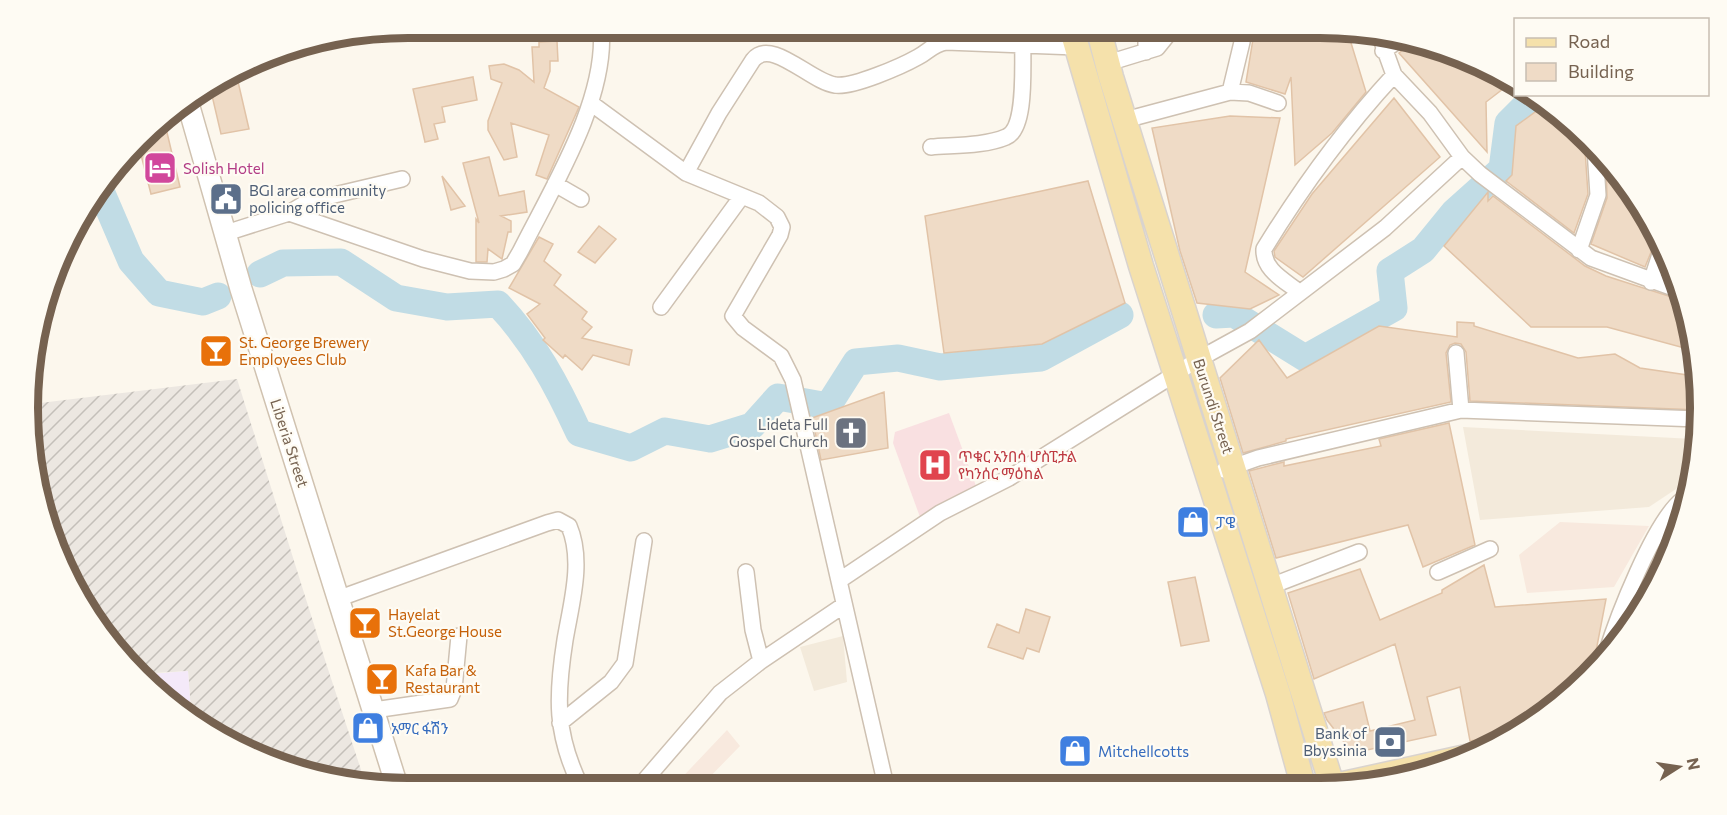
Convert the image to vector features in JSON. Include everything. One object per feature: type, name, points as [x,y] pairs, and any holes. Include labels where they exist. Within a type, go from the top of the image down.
[{"type":"main road","name":"Burundi Street","points":[[1073,38],[1207,476],[1278,694],[1301,778]]},
{"type":"main road","name":"Burundi Street","points":[[1101,38],[1330,778]]},
{"type":"main road","points":[[1115,178],[1140,169]]},
{"type":"street","points":[[289,213],[423,259],[470,271],[494,272],[513,264],[555,184],[592,104],[600,62],[601,38]]},
{"type":"street","points":[[686,173],[719,113],[757,55],[765,52],[774,54],[818,80],[835,85],[855,82],[903,63],[937,44],[1023,44],[1066,38]]},
{"type":"street","points":[[1146,38],[1146,52]]},
{"type":"street","points":[[1108,63],[1146,52],[1161,44],[1166,38]]},
{"type":"street","points":[[1230,92],[1242,42]]},
{"type":"street","points":[[931,147],[995,140],[1012,134],[1020,121],[1023,44]]},
{"type":"street","points":[[1387,44],[1394,75],[1430,113],[1462,157],[1480,174],[1579,250],[1608,265],[1669,287]]},
{"type":"street","points":[[1299,291],[1268,267],[1264,259],[1264,249],[1314,174],[1369,102],[1394,75]]},
{"type":"street","points":[[1125,120],[1230,92],[1249,93],[1278,104]]},
{"type":"street","points":[[592,104],[686,173],[742,196],[770,211],[782,227],[780,235],[733,316],[743,328],[781,356],[793,380],[884,778]]},
{"type":"street","name":"Liberia Street","points":[[190,109],[226,234],[394,777]]},
{"type":"street","points":[[840,580],[940,513],[1009,478],[1199,359],[1250,331],[1299,291],[1385,228],[1462,157]]},
{"type":"street","points":[[1579,250],[1598,195],[1596,162]]},
{"type":"street","points":[[226,234],[289,213],[323,196],[402,178]]},
{"type":"street","points":[[555,184],[581,199]]},
{"type":"street","points":[[661,307],[742,196]]},
{"type":"street","points":[[1651,282],[1658,260]]},
{"type":"street","points":[[1455,353],[1461,410]]},
{"type":"street","points":[[1207,476],[1258,458],[1461,410],[1690,419]]},
{"type":"street","points":[[1614,632],[1626,598],[1667,517],[1676,507]]},
{"type":"street","points":[[340,598],[547,523],[564,522],[572,533],[576,577],[560,684],[560,723],[562,742],[576,778]]},
{"type":"street","points":[[560,723],[611,682],[625,663],[644,541]]},
{"type":"street","points":[[1438,572],[1491,549]]},
{"type":"street","points":[[1270,586],[1359,552]]},
{"type":"street","points":[[746,572],[753,630],[761,661]]},
{"type":"street","points":[[647,778],[720,693],[761,661],[844,605]]},
{"type":"street","points":[[374,710],[450,699],[454,689],[459,636]]},
{"type":"shaded area","points":[[237,379],[363,774],[312,765],[289,758],[222,728],[191,707],[188,671],[150,673],[129,651],[87,592],[57,526],[41,456],[38,403]]},
{"type":"shaded area","name":"ጥቁር አንበሳ ሆስፒታል የካንሰር ማዕከል","points":[[949,413],[976,486],[920,517],[893,443],[895,432]]},
{"type":"shaded area","points":[[1463,427],[1688,439],[1681,486],[1649,507],[1480,520]]},
{"type":"shaded area","points":[[1560,522],[1649,526],[1614,587],[1527,593],[1519,555]]},
{"type":"shaded area","points":[[843,636],[847,682],[814,691],[800,647]]},
{"type":"shaded area","points":[[188,671],[191,707],[164,686],[151,674]]},
{"type":"shaded area","points":[[727,730],[740,746],[709,778],[682,778]]},
{"type":"building","points":[[1253,38],[1344,38],[1350,39],[1366,92],[1332,133],[1295,165],[1291,77],[1285,94],[1246,82]]},
{"type":"building","points":[[557,41],[558,61],[550,61],[550,71],[544,88],[579,107],[547,179],[536,175],[549,135],[511,123],[517,157],[504,160],[488,130],[488,121],[502,83],[491,79],[489,66],[504,64],[519,70],[534,82],[532,47],[539,47],[539,42]]},
{"type":"building","points":[[1405,48],[1438,57],[1505,87],[1486,102],[1487,152],[1399,53]]},
{"type":"building","points":[[473,77],[477,100],[442,107],[445,122],[434,124],[438,139],[425,142],[413,89]]},
{"type":"building","points":[[237,79],[249,129],[221,134],[212,94]]},
{"type":"building","points":[[1394,98],[1440,157],[1303,277],[1275,257],[1274,251],[1312,194]]},
{"type":"building","points":[[1539,110],[1585,150],[1588,194],[1574,233],[1506,181],[1512,175],[1516,126]]},
{"type":"building","points":[[1230,116],[1280,118],[1245,272],[1279,295],[1250,309],[1197,303],[1180,251],[1152,128]]},
{"type":"building","name":"Solish Hotel","points":[[166,128],[180,187],[151,194],[140,152]]},
{"type":"building","points":[[489,157],[499,196],[524,191],[527,212],[501,216],[511,221],[511,232],[508,232],[502,259],[488,249],[487,262],[476,262],[476,219],[479,223],[463,163]]},
{"type":"building","points":[[1606,174],[1627,202],[1653,248],[1645,267],[1591,244],[1607,198]]},
{"type":"building","points":[[442,176],[465,206],[451,210]]},
{"type":"building","points":[[1088,181],[1125,303],[1042,344],[944,353],[925,216]]},
{"type":"building","points":[[1488,192],[1488,201],[1493,196],[1585,266],[1606,276],[1673,297],[1684,348],[1607,327],[1531,327],[1444,246]]},
{"type":"building","points":[[599,226],[616,239],[595,263],[578,252]]},
{"type":"building","points":[[539,237],[553,244],[544,261],[561,275],[554,285],[587,312],[582,319],[592,327],[582,338],[632,350],[629,365],[593,355],[582,370],[565,355],[563,358],[543,340],[545,338],[527,314],[540,304],[509,288]]},
{"type":"building","points":[[1457,322],[1474,323],[1474,326],[1578,358],[1615,354],[1640,368],[1688,375],[1690,410],[1470,401],[1466,352],[1461,344],[1455,343],[1450,345],[1446,353],[1451,402],[1286,439],[1286,441],[1243,453],[1220,378],[1259,340],[1287,378],[1379,326],[1457,337]]},
{"type":"building","name":"Lideta Full Gospel Church","points":[[884,392],[888,448],[821,460],[812,418]]},
{"type":"building","points":[[1449,423],[1475,545],[1423,567],[1408,525],[1276,558],[1249,471],[1284,462],[1284,466],[1381,446],[1379,439]]},
{"type":"building","points":[[1664,542],[1640,592],[1657,553]]},
{"type":"building","points":[[1484,565],[1495,607],[1606,599],[1596,654],[1545,701],[1484,738],[1470,741],[1460,687],[1427,697],[1436,735],[1358,752],[1347,746],[1324,713],[1363,702],[1370,731],[1415,720],[1395,644],[1314,679],[1288,593],[1360,569],[1380,620],[1442,593],[1442,590]]},
{"type":"building","points":[[1195,577],[1209,641],[1181,646],[1168,582]]},
{"type":"building","points":[[1026,609],[1050,617],[1039,652],[1027,648],[1023,659],[988,647],[997,624],[1019,633]]},
{"type":"waterway","points":[[1216,315],[1234,314],[1305,358],[1394,308],[1390,271],[1423,250],[1454,212],[1502,169],[1508,123],[1529,102]]},
{"type":"waterway","points":[[104,197],[131,261],[159,293],[203,302],[218,296]]},
{"type":"waterway","points":[[260,274],[283,263],[341,262],[396,298],[447,307],[498,304],[534,349],[579,433],[631,448],[665,431],[710,439],[752,426],[778,397],[828,406],[856,362],[898,358],[940,367],[1041,358],[1120,315]]},
{"type":"place","name":"Solish Hotel","points":[[160,168]]},
{"type":"place","name":"BGI area community policing office","points":[[226,199]]},
{"type":"place","name":"St. George Brewery Employees Club","points":[[216,351]]},
{"type":"place","name":"Lideta Full Gospel Church","points":[[851,433]]},
{"type":"place","name":"ጥቁር አንበሳ ሆስፒታል የካንሰር ማዕከል","points":[[935,465]]},
{"type":"place","name":"ፓዌ","points":[[1193,522]]},
{"type":"place","name":"Hayelat St.George House","points":[[365,623]]},
{"type":"place","name":"Kafa Bar & Restaurant","points":[[382,679]]},
{"type":"place","name":"አማር ፋሽን","points":[[368,728]]},
{"type":"place","name":"Bank of Bbyssinia","points":[[1390,742]]},
{"type":"place","name":"Mitchellcotts","points":[[1075,751]]}]
